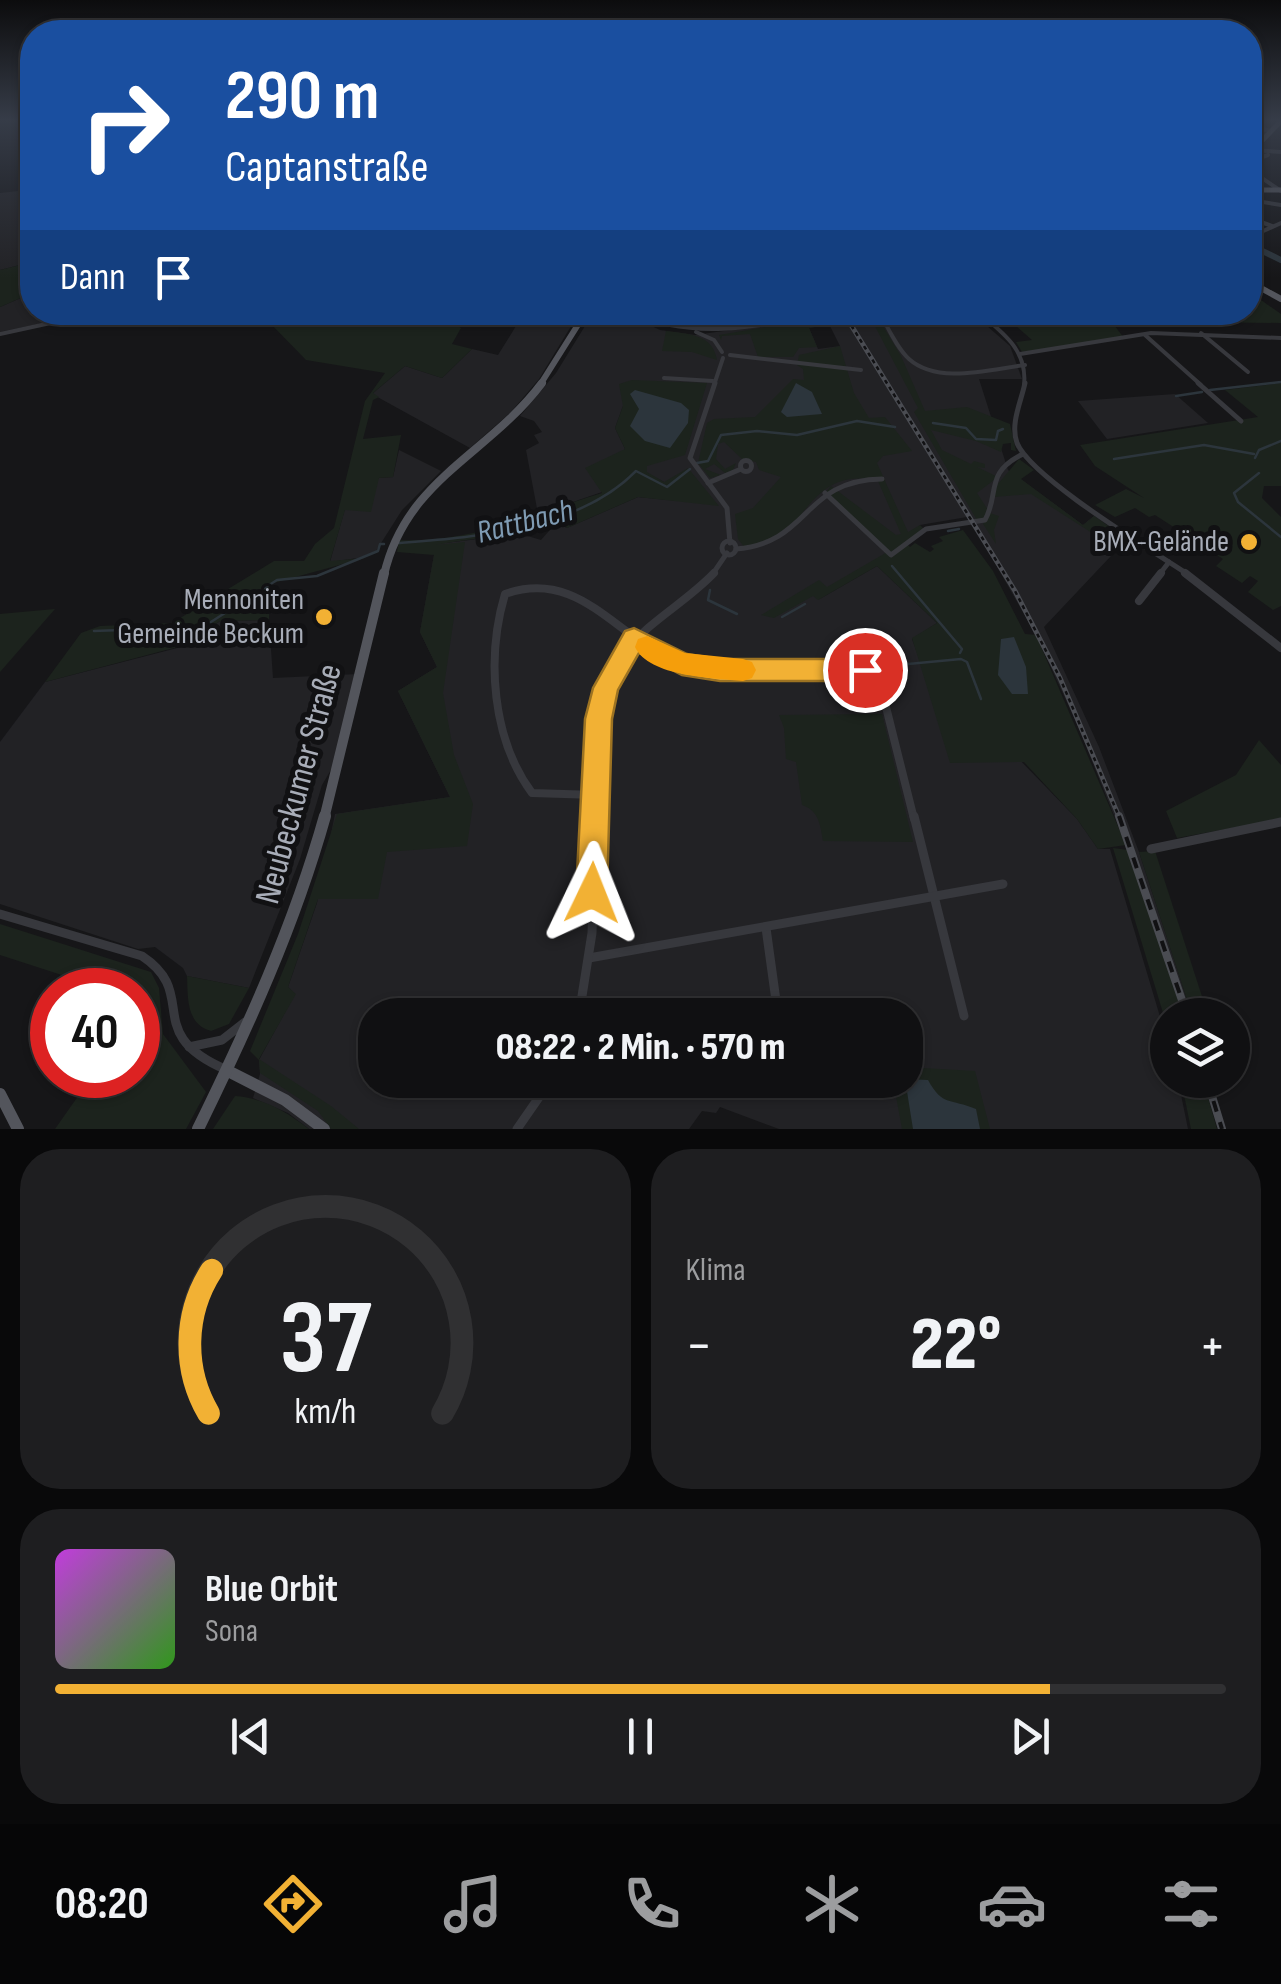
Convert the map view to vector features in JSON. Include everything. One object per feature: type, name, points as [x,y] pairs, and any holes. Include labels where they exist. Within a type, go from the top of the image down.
[{"type":"main road","name":"Neubeckumer Straße","points":[[198,1129],[254,1015],[289,932],[318,847],[387,560],[400,522],[416,500],[525,404],[578,325]]},
{"type":"main road","points":[[228,1071],[285,1100],[324,1129]]},
{"type":"main road","points":[[0,1094],[18,1129]]},
{"type":"street","points":[[1262,224],[1280,229]]},
{"type":"street","points":[[1262,232],[1280,229]]},
{"type":"street","points":[[0,334],[51,325]]},
{"type":"street","points":[[666,325],[712,339]]},
{"type":"street","points":[[681,330],[733,325]]},
{"type":"street","points":[[887,325],[908,357],[924,368],[942,372],[1025,366]]},
{"type":"street","points":[[991,325],[1020,354],[1025,366],[1024,391],[1014,429],[1023,454],[1281,648]]},
{"type":"street","points":[[711,328],[712,339],[725,355],[860,370]]},
{"type":"street","points":[[1201,333],[1248,372]]},
{"type":"street","points":[[1020,354],[1144,334],[1281,338]]},
{"type":"street","points":[[1144,334],[1241,421]]},
{"type":"street","points":[[725,355],[690,458],[727,508],[733,546]]},
{"type":"street","points":[[664,378],[714,380]]},
{"type":"street","points":[[824,493],[891,555],[926,529],[985,520],[990,511],[987,497],[993,484],[1014,457],[1023,454]]},
{"type":"street","points":[[708,483],[740,469]]},
{"type":"street","points":[[581,998],[589,958],[602,702],[613,672],[634,638],[707,581],[726,554],[722,546],[756,550],[776,544],[824,493],[849,480],[882,479]]},
{"type":"street","points":[[1138,601],[1169,562]]},
{"type":"street","points":[[596,796],[532,793],[500,737],[494,704],[503,599],[512,590],[560,589],[682,664],[720,670],[858,669],[876,677],[964,1016]]},
{"type":"street","points":[[1151,849],[1281,822]]},
{"type":"street","points":[[589,958],[1003,884]]},
{"type":"street","points":[[0,914],[142,956],[159,966],[171,978],[174,1018],[181,1040],[199,1057],[228,1071]]},
{"type":"street","points":[[766,928],[776,998]]},
{"type":"street","points":[[188,1047],[222,1040],[254,1015]]},
{"type":"street","points":[[517,1129],[539,1098]]},
{"type":"shaded area","points":[[18,191],[20,265],[0,270],[0,193]]},
{"type":"shaded area","points":[[20,265],[20,298],[0,307],[0,270]]},
{"type":"shaded area","points":[[20,298],[20,325],[33,325],[0,332],[0,307]]},
{"type":"shaded area","points":[[1262,301],[1281,314],[1281,323],[1262,323]]},
{"type":"shaded area","points":[[272,325],[457,325],[461,328],[452,344],[472,349],[442,378],[405,366],[373,393],[379,397],[373,400],[363,439],[401,435],[393,477],[379,478],[371,512],[345,510],[330,561],[365,558],[270,584],[269,620],[220,621],[185,645],[45,682],[81,633],[100,626],[172,623],[274,561],[304,561],[315,544],[334,528],[365,401],[385,373],[306,360]]},
{"type":"shaded area","points":[[572,325],[539,379],[511,412],[470,448],[372,394],[405,366],[442,378],[472,349],[498,355],[516,326]]},
{"type":"shaded area","points":[[586,325],[649,325],[695,335],[766,325],[827,325],[809,328],[818,349],[840,346],[830,325],[986,325],[1010,346],[1022,379],[979,379],[1008,470],[1083,525],[1094,516],[1127,539],[1044,627],[1099,747],[1139,852],[1186,998],[1177,998],[1128,850],[1077,724],[1036,635],[971,521],[967,517],[920,525],[905,542],[818,600],[877,566],[937,623],[912,639],[918,655],[1077,819],[1098,849],[1110,849],[1154,998],[1150,998],[1150,1098],[1182,1098],[1188,1129],[779,1129],[720,1107],[716,1113],[702,1111],[689,1129],[309,1129],[288,1113],[253,1098],[260,1074],[259,1060],[295,994],[288,987],[317,903],[335,814],[450,797],[398,691],[437,667],[420,632],[436,544],[521,534],[541,540],[556,523],[567,528],[638,497],[679,501],[664,482],[647,473],[623,406],[615,428],[625,449],[602,492],[538,514],[526,450],[539,443],[534,435],[542,432],[534,421],[520,416],[556,373]]},
{"type":"shaded area","points":[[669,325],[722,325],[678,328]]},
{"type":"shaded area","points":[[776,325],[827,325],[809,328],[817,347],[799,348],[793,357],[758,357],[750,334],[722,336],[721,340],[719,335]]},
{"type":"shaded area","points":[[874,325],[882,325],[901,356],[925,411],[967,407],[1010,424],[1016,451],[1011,450],[1011,443],[1003,444],[1001,452],[931,430],[942,450],[971,464],[985,464],[985,468],[977,467],[998,477],[977,493],[990,513],[999,516],[994,530],[996,544],[983,524],[986,520],[978,522],[914,412],[918,408]]},
{"type":"shaded area","points":[[1015,325],[1114,325],[1124,338],[1022,352],[1016,342],[1032,340]]},
{"type":"shaded area","points":[[666,331],[705,340],[717,360],[692,352],[662,351]]},
{"type":"shaded area","points":[[840,346],[854,393],[869,418],[885,417],[912,451],[883,456],[877,463],[908,532],[920,525],[925,530],[906,543],[910,547],[915,543],[930,552],[934,549],[931,546],[943,541],[939,537],[963,530],[993,571],[1025,634],[1036,635],[1126,845],[1098,849],[1077,819],[1024,762],[950,763],[912,638],[937,623],[877,566],[818,600],[813,596],[774,618],[761,615],[819,580],[827,587],[889,551],[825,493],[831,487],[781,535],[765,545],[745,548],[738,539],[735,514],[753,508],[781,477],[759,470],[756,462],[742,459],[724,442],[718,444],[716,459],[725,469],[736,463],[733,470],[725,473],[714,464],[705,469],[721,475],[710,478],[698,463],[707,423],[714,419],[755,417],[793,379],[804,380],[803,369],[797,365],[799,355]],"holes":[[[853,479],[878,481],[901,534],[896,535],[831,486]]]},
{"type":"shaded area","points":[[632,380],[707,383],[685,455],[647,466],[647,472],[664,482],[688,468],[719,506],[638,497],[567,528],[540,522],[491,536],[436,545],[465,542],[443,693],[454,755],[473,804],[467,846],[387,852],[378,899],[318,899],[288,987],[296,994],[259,1059],[359,1129],[331,1129],[318,1111],[260,1073],[259,1060],[250,1051],[298,934],[337,814],[450,797],[398,691],[437,667],[420,632],[434,555],[397,552],[399,540],[477,532],[602,493],[585,468],[625,449],[615,428],[623,406],[619,384]]},
{"type":"shaded area","points":[[796,383],[812,392],[822,414],[787,417],[781,412]]},
{"type":"shaded area","points":[[1281,383],[1281,486],[1264,486],[1262,498],[1281,517],[1281,606],[1273,610],[1248,592],[1258,581],[1250,576],[1242,583],[1216,566],[1223,559],[1155,515],[1149,517],[1135,508],[1115,517],[1095,505],[1126,489],[1144,498],[1095,466],[1080,445],[1258,417],[1225,390]]},
{"type":"shaded area","points":[[635,390],[681,403],[689,410],[688,423],[670,448],[645,441],[630,426],[639,409],[630,394]]},
{"type":"shaded area","points":[[1175,394],[1208,423],[1107,439],[1078,401]]},
{"type":"shaded area","points":[[399,450],[441,471],[402,510],[376,551],[330,562],[345,509],[379,478],[393,477]]},
{"type":"shaded area","points":[[1019,459],[1034,470],[1021,479],[1083,525],[1094,516],[1127,539],[1117,549],[1031,494],[994,497],[992,491]]},
{"type":"shaded area","points":[[55,609],[0,672],[0,614]]},
{"type":"shaded area","points":[[269,620],[273,678],[358,674],[332,768],[322,785],[300,859],[249,988],[187,976],[183,968],[155,947],[138,949],[0,904],[0,742],[45,682],[185,646],[220,621]]},
{"type":"shaded area","points":[[1014,637],[1026,667],[1028,694],[1012,694],[998,675],[1001,639]]},
{"type":"shaded area","points":[[882,714],[913,842],[823,841],[815,815],[802,805],[796,762],[786,759],[779,715]]},
{"type":"shaded area","points":[[1259,740],[1281,765],[1281,819],[1177,838],[1166,811],[1236,775]]},
{"type":"shaded area","points":[[1113,848],[1128,850],[1177,998],[1159,998]]},
{"type":"shaded area","points":[[1155,851],[1203,998],[1186,998],[1139,852]]},
{"type":"shaded area","points":[[0,924],[138,968],[40,968],[0,955]]},
{"type":"shaded area","points":[[187,976],[249,988],[229,1024],[211,1031],[197,1023],[190,1009]]},
{"type":"shaded area","points":[[160,1000],[163,1034],[206,1092],[186,1129],[55,1129],[77,1098],[160,1098]]},
{"type":"shaded area","points":[[923,1068],[975,1071],[990,1129],[902,1129],[896,1098],[923,1098]]},
{"type":"shaded area","points":[[923,1080],[928,1080],[943,1098],[976,1109],[980,1129],[913,1129],[908,1098],[923,1098]]},
{"type":"shaded area","points":[[235,1096],[275,1107],[309,1129],[213,1129]]},
{"type":"shaded area","points":[[1185,1098],[1208,1098],[1217,1129],[1191,1129]]},
{"type":"waterway","points":[[1262,251],[1281,260]]},
{"type":"waterway","name":"Rattbach","points":[[1210,390],[1281,382]]},
{"type":"waterway","name":"Rattbach","points":[[1176,396],[1202,392]]},
{"type":"waterway","name":"Rattbach","points":[[697,463],[708,461],[721,435],[757,431],[797,435],[857,421],[895,427]]},
{"type":"waterway","name":"Rattbach","points":[[933,423],[966,428],[976,439],[996,440],[998,431],[1003,429]]},
{"type":"waterway","points":[[1255,458],[1259,450],[1281,441]]},
{"type":"waterway","points":[[1114,459],[1204,445],[1254,454]]},
{"type":"waterway","name":"Rattbach","points":[[399,543],[525,527],[585,506],[636,471],[667,487],[690,469]]},
{"type":"waterway","points":[[1259,473],[1234,493],[1238,502],[1281,537]]},
{"type":"waterway","points":[[948,531],[959,529]]},
{"type":"waterway","name":"Rattbach","points":[[94,631],[203,627],[277,580],[317,576],[378,551],[380,544],[384,544]]},
{"type":"waterway","points":[[892,566],[962,649],[960,653]]},
{"type":"waterway","points":[[710,590],[708,600],[737,614]]},
{"type":"waterway","points":[[782,617],[805,604]]},
{"type":"waterway","points":[[887,666],[961,659],[967,662],[981,699]]},
{"type":"railway","points":[[851,325],[1015,591],[1060,678],[1120,819]]},
{"type":"railway","points":[[1119,816],[1181,998]]},
{"type":"railway","points":[[1213,1098],[1222,1129]]},
{"type":"slow traffic","points":[[647,647],[682,664],[743,670]]},
{"type":"place","name":"BMX-Gelände","points":[[1249,542]]},
{"type":"place","name":"Mennoniten Gemeinde Beckum","points":[[324,617]]},
{"type":"route","points":[[592,893],[599,719],[606,688],[634,638],[682,664],[720,670],[865,670]]}]
